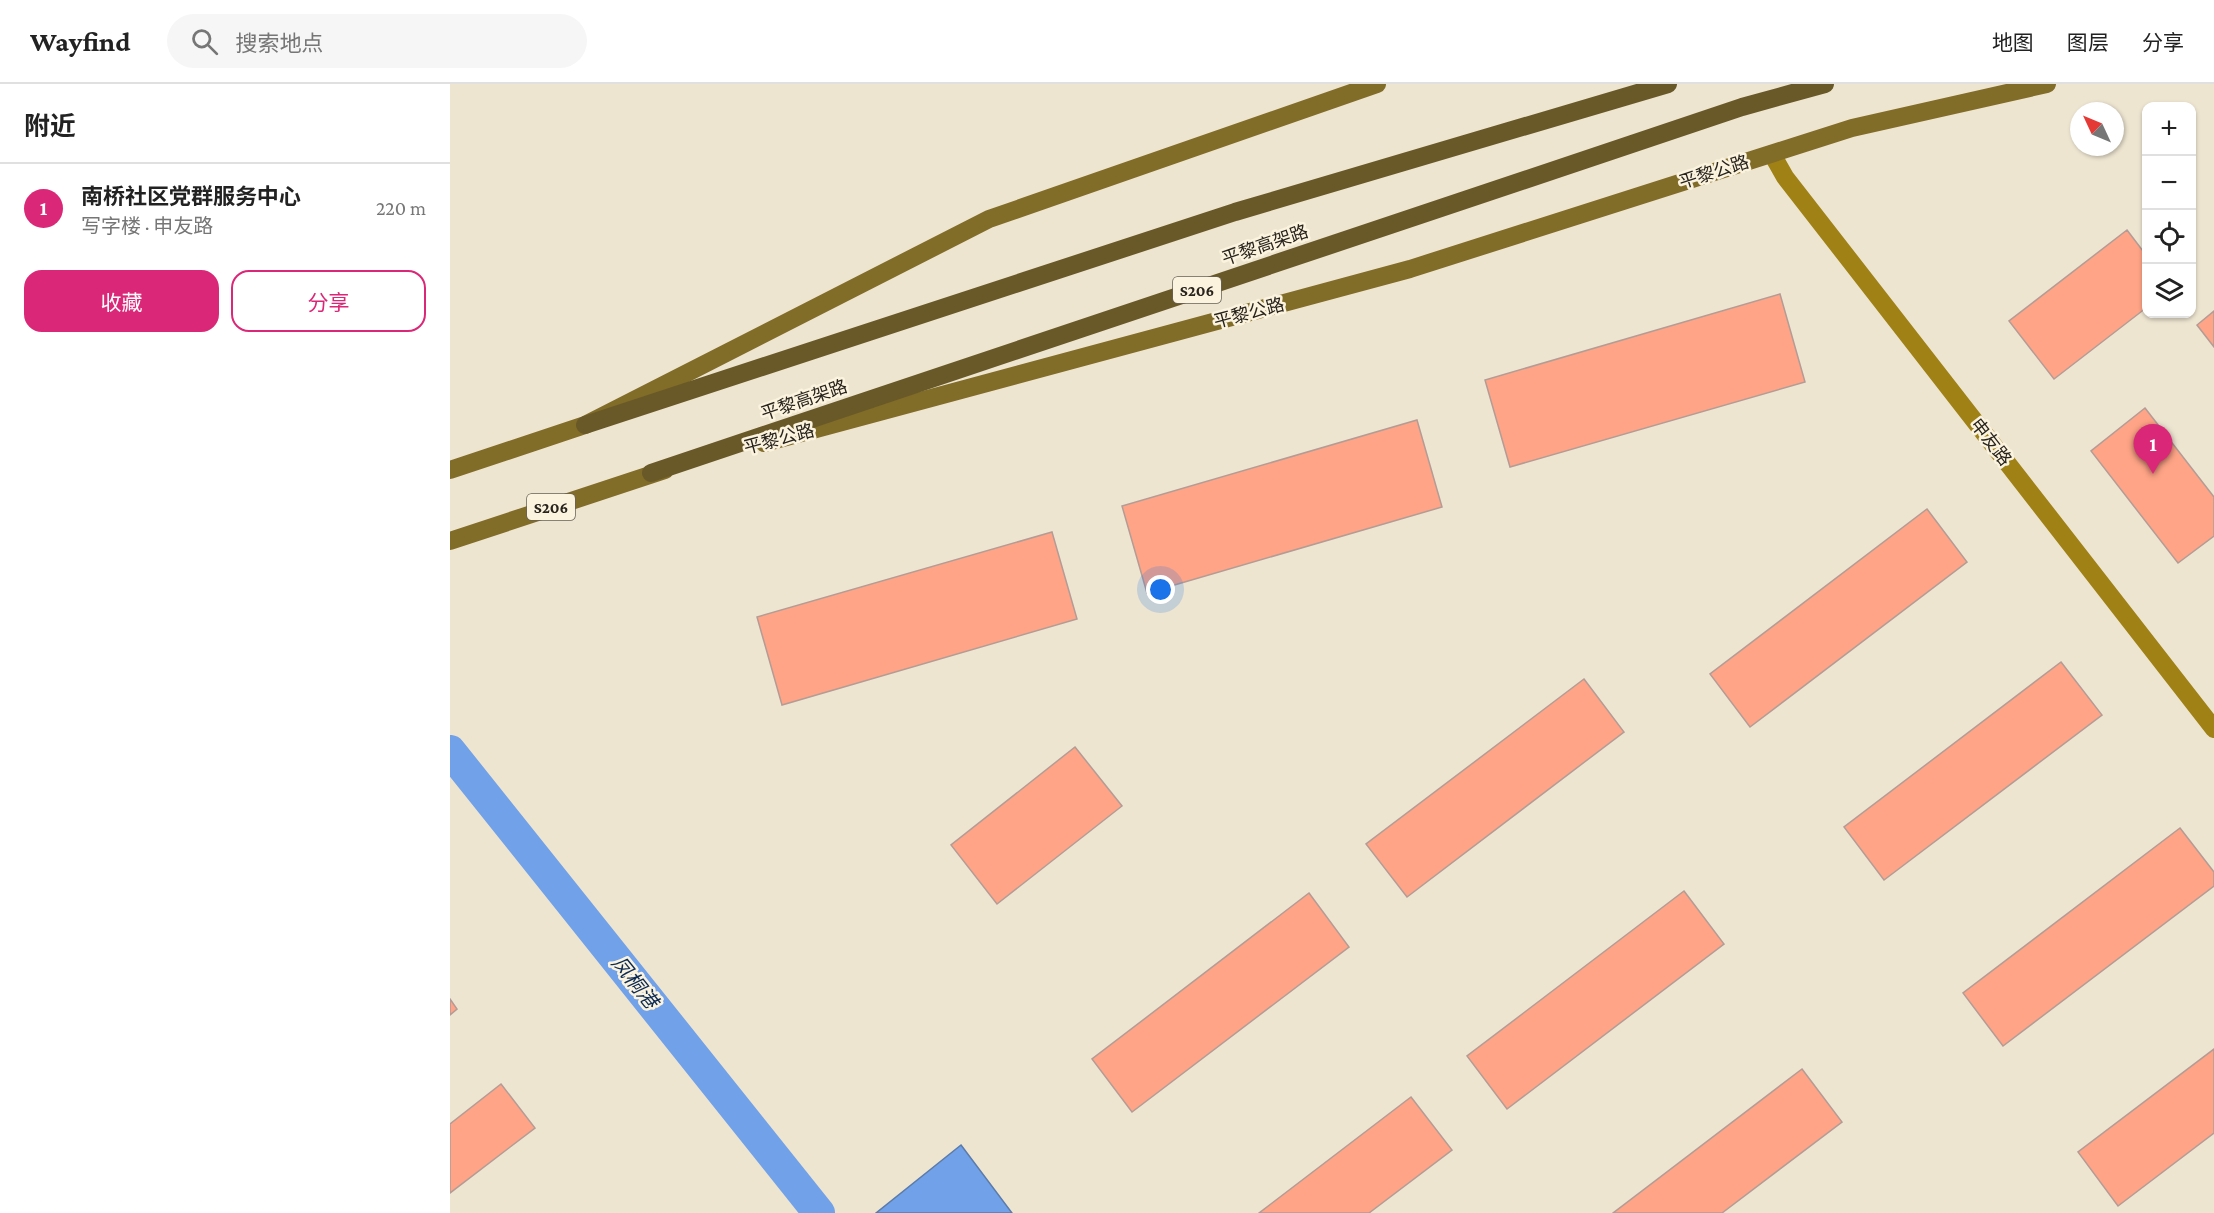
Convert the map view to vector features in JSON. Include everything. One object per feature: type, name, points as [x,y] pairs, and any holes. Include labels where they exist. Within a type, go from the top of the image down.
[{"type":"highway","points":[[585,425],[1234,212],[1668,84]]},
{"type":"highway","name":"平黎高架路","points":[[651,473],[1742,107],[1826,84]]},
{"type":"main road","points":[[450,470],[585,425],[989,219],[1377,84]]},
{"type":"main road","name":"平黎公路","points":[[450,541],[651,473],[1410,269],[1852,128],[2047,84]]},
{"type":"street","name":"申友路","points":[[1772,154],[1785,177],[2214,729]]},
{"type":"water","points":[[961,1145],[1012,1213],[876,1213]]},
{"type":"building","points":[[2127,230],[2142,250],[2142,311],[2054,379],[2009,321]]},
{"type":"building","points":[[1780,294],[1805,382],[1510,467],[1485,380]]},
{"type":"building","points":[[2214,311],[2214,347],[2197,325]]},
{"type":"building","points":[[2145,408],[2214,497],[2214,536],[2178,563],[2091,451]]},
{"type":"building","points":[[1417,420],[1442,507],[1147,593],[1122,506]]},
{"type":"building","points":[[1927,509],[1967,562],[1750,727],[1710,674]]},
{"type":"building","points":[[1052,532],[1077,619],[782,705],[757,617]]},
{"type":"building","points":[[2061,662],[2102,715],[1884,880],[1844,827]]},
{"type":"building","points":[[1584,679],[1624,732],[1407,897],[1366,844]]},
{"type":"building","points":[[1075,747],[1122,806],[997,904],[951,845]]},
{"type":"building","points":[[2180,828],[2214,872],[2214,886],[2003,1046],[1963,993]]},
{"type":"building","points":[[1684,891],[1724,944],[1507,1109],[1467,1056]]},
{"type":"building","points":[[1309,893],[1349,947],[1132,1112],[1092,1059]]},
{"type":"building","points":[[450,999],[457,1009],[450,1015]]},
{"type":"building","points":[[2214,1049],[2214,1133],[2118,1206],[2078,1152]]},
{"type":"building","points":[[1802,1069],[1842,1122],[1722,1213],[1613,1213]]},
{"type":"building","points":[[501,1084],[535,1128],[450,1193],[450,1124]]},
{"type":"building","points":[[1411,1097],[1452,1150],[1369,1213],[1259,1213]]},
{"type":"waterway","name":"凤桐港","points":[[450,751],[819,1213]]},
{"type":"place","name":"南桥社区党群服务中心","points":[[2153,474]]}]
